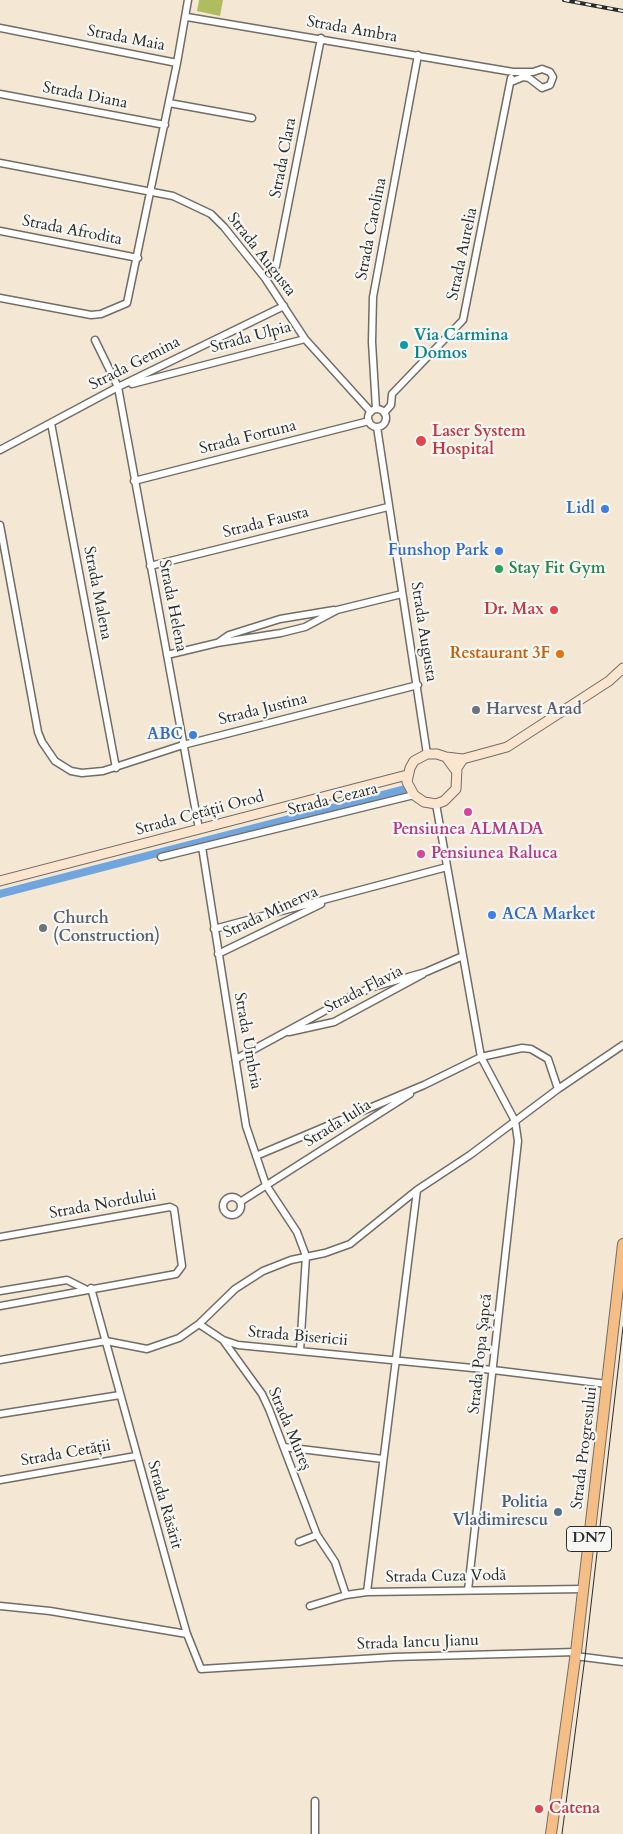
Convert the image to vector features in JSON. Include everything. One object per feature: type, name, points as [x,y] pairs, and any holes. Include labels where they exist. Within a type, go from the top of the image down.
[{"type":"main road","name":"Strada Progresului","points":[[551,1834],[576,1654],[623,1244]]},
{"type":"street","points":[[177,63],[187,17],[188,2]]},
{"type":"street","name":"Strada Ambra","points":[[187,17],[321,38],[513,72],[533,72],[542,69],[550,72],[552,82],[542,88],[529,78],[523,77],[511,82]]},
{"type":"street","name":"Strada Maia","points":[[0,28],[177,63],[130,300],[123,306],[101,314],[90,315],[0,298]]},
{"type":"street","name":"Strada Clara","points":[[265,278],[276,266],[321,38]]},
{"type":"street","name":"Strada Carolina","points":[[368,421],[373,411],[373,297],[418,55]]},
{"type":"street","name":"Strada Aurelia","points":[[376,427],[384,422],[384,413],[391,405],[392,394],[463,320],[513,72]]},
{"type":"street","name":"Strada Diana","points":[[0,94],[165,125]]},
{"type":"street","points":[[169,103],[252,118]]},
{"type":"street","name":"Strada Augusta","points":[[0,162],[173,196],[211,214],[224,227],[265,278],[305,339],[373,411]]},
{"type":"street","name":"Strada Afrodita","points":[[0,231],[138,258]]},
{"type":"street","name":"Strada Gemina","points":[[0,450],[118,387],[284,306]]},
{"type":"street","name":"Strada Ulpia","points":[[118,387],[305,339]]},
{"type":"street","name":"Strada Helena","points":[[95,340],[118,387],[199,829]]},
{"type":"street","points":[[373,411],[384,413]]},
{"type":"street","points":[[368,421],[376,427]]},
{"type":"street","name":"Strada Fortuna","points":[[134,481],[368,421]]},
{"type":"street","name":"Strada Malena","points":[[51,423],[116,768]]},
{"type":"street","name":"Strada Augusta","points":[[376,427],[428,754]]},
{"type":"street","name":"Strada Fausta","points":[[150,566],[388,506]]},
{"type":"street","points":[[0,525],[42,742],[59,765],[72,771],[92,773],[116,768]]},
{"type":"street","points":[[217,643],[229,636],[280,619],[313,612],[338,610],[402,594]]},
{"type":"street","points":[[167,655],[217,643],[281,633],[311,624],[338,610]]},
{"type":"street","points":[[463,759],[458,765],[456,789],[444,801],[436,804],[424,802],[414,795],[407,775],[414,761],[428,754],[463,759],[507,747],[609,681],[623,668]]},
{"type":"street","points":[[609,681],[623,678]]},
{"type":"street","name":"Strada Justina","points":[[116,768],[183,745],[418,685]]},
{"type":"street","points":[[446,757],[457,772]]},
{"type":"street","name":"Strada Cetății Orod","points":[[0,881],[407,775]]},
{"type":"street","name":"Strada Cezara","points":[[161,857],[414,795]]},
{"type":"street","points":[[436,804],[481,1057],[515,1121]]},
{"type":"street","points":[[202,847],[214,929]]},
{"type":"street","name":"Strada Minerva","points":[[214,929],[447,867]]},
{"type":"street","name":"Strada Minerva","points":[[218,954],[336,897]]},
{"type":"street","name":"Strada Umbria","points":[[214,929],[246,1126],[266,1185],[297,1232],[306,1256]]},
{"type":"street","name":"Strada Flavia","points":[[283,1033],[334,1022],[426,972],[463,956]]},
{"type":"street","name":"Strada Flavia","points":[[236,1058],[350,997],[373,987],[426,972]]},
{"type":"street","points":[[0,1360],[106,1342],[138,1349],[153,1348],[179,1338],[200,1324],[242,1284],[277,1264],[325,1253],[350,1244],[417,1190],[470,1155],[558,1089],[623,1045]]},
{"type":"street","name":"Strada Iulia","points":[[256,1156],[424,1085],[481,1057],[522,1048],[531,1049],[548,1058],[558,1089]]},
{"type":"street","name":"Strada Iulia","points":[[240,1202],[424,1085]]},
{"type":"street","name":"Strada Popa Șapcă","points":[[468,1590],[518,1141],[515,1121]]},
{"type":"street","points":[[367,1592],[417,1190]]},
{"type":"street","name":"Strada Nordului","points":[[0,1237],[170,1207],[174,1209],[182,1266],[176,1274],[88,1289]]},
{"type":"street","points":[[300,1351],[306,1256]]},
{"type":"street","points":[[0,1291],[67,1280],[88,1289]]},
{"type":"street","points":[[0,1306],[88,1289]]},
{"type":"street","name":"Strada Răsărit","points":[[88,1289],[106,1342],[136,1456],[187,1634],[201,1669],[261,1665]]},
{"type":"street","name":"Strada Bisericii","points":[[200,1324],[223,1340],[238,1345],[493,1370],[607,1384]]},
{"type":"street","name":"Strada Mureș","points":[[223,1340],[262,1394],[317,1535],[335,1562],[346,1595]]},
{"type":"street","points":[[0,1414],[120,1395]]},
{"type":"street","points":[[284,1447],[384,1459]]},
{"type":"street","name":"Strada Cetății","points":[[0,1480],[136,1456]]},
{"type":"street","points":[[299,1542],[317,1535]]},
{"type":"street","name":"Strada Cuza Vodă","points":[[310,1606],[346,1595],[367,1592],[583,1588]]},
{"type":"street","points":[[0,1606],[50,1611],[187,1634]]},
{"type":"street","name":"Strada Iancu Jianu","points":[[261,1665],[394,1657],[576,1654],[623,1662]]},
{"type":"street","points":[[315,1800],[316,1834]]},
{"type":"green space","points":[[199,0],[223,0],[220,16],[197,11]]},
{"type":"waterway","points":[[0,894],[405,789]]},
{"type":"tram line","points":[[562,1834],[585,1657],[623,1327]]},
{"type":"railway","points":[[564,0],[623,11]]},
{"type":"place","name":"Via Carmina Domos","points":[[404,345]]},
{"type":"place","name":"Laser System Hospital","points":[[421,441]]},
{"type":"place","name":"Lidl","points":[[605,509]]},
{"type":"place","name":"Funshop Park","points":[[499,551]]},
{"type":"place","name":"Stay Fit Gym","points":[[499,569]]},
{"type":"place","name":"Dr. Max","points":[[554,610]]},
{"type":"place","name":"Restaurant 3F","points":[[560,654]]},
{"type":"place","name":"Harvest Arad","points":[[476,710]]},
{"type":"place","name":"ABC","points":[[193,735]]},
{"type":"place","name":"Pensiunea ALMADA","points":[[468,812]]},
{"type":"place","name":"Pensiunea Raluca","points":[[421,854]]},
{"type":"place","name":"ACA Market","points":[[492,915]]},
{"type":"place","name":"Church (Construction)","points":[[43,928]]},
{"type":"place","name":"Politia Vladimirescu","points":[[558,1512]]},
{"type":"place","name":"Catena","points":[[539,1809]]}]
